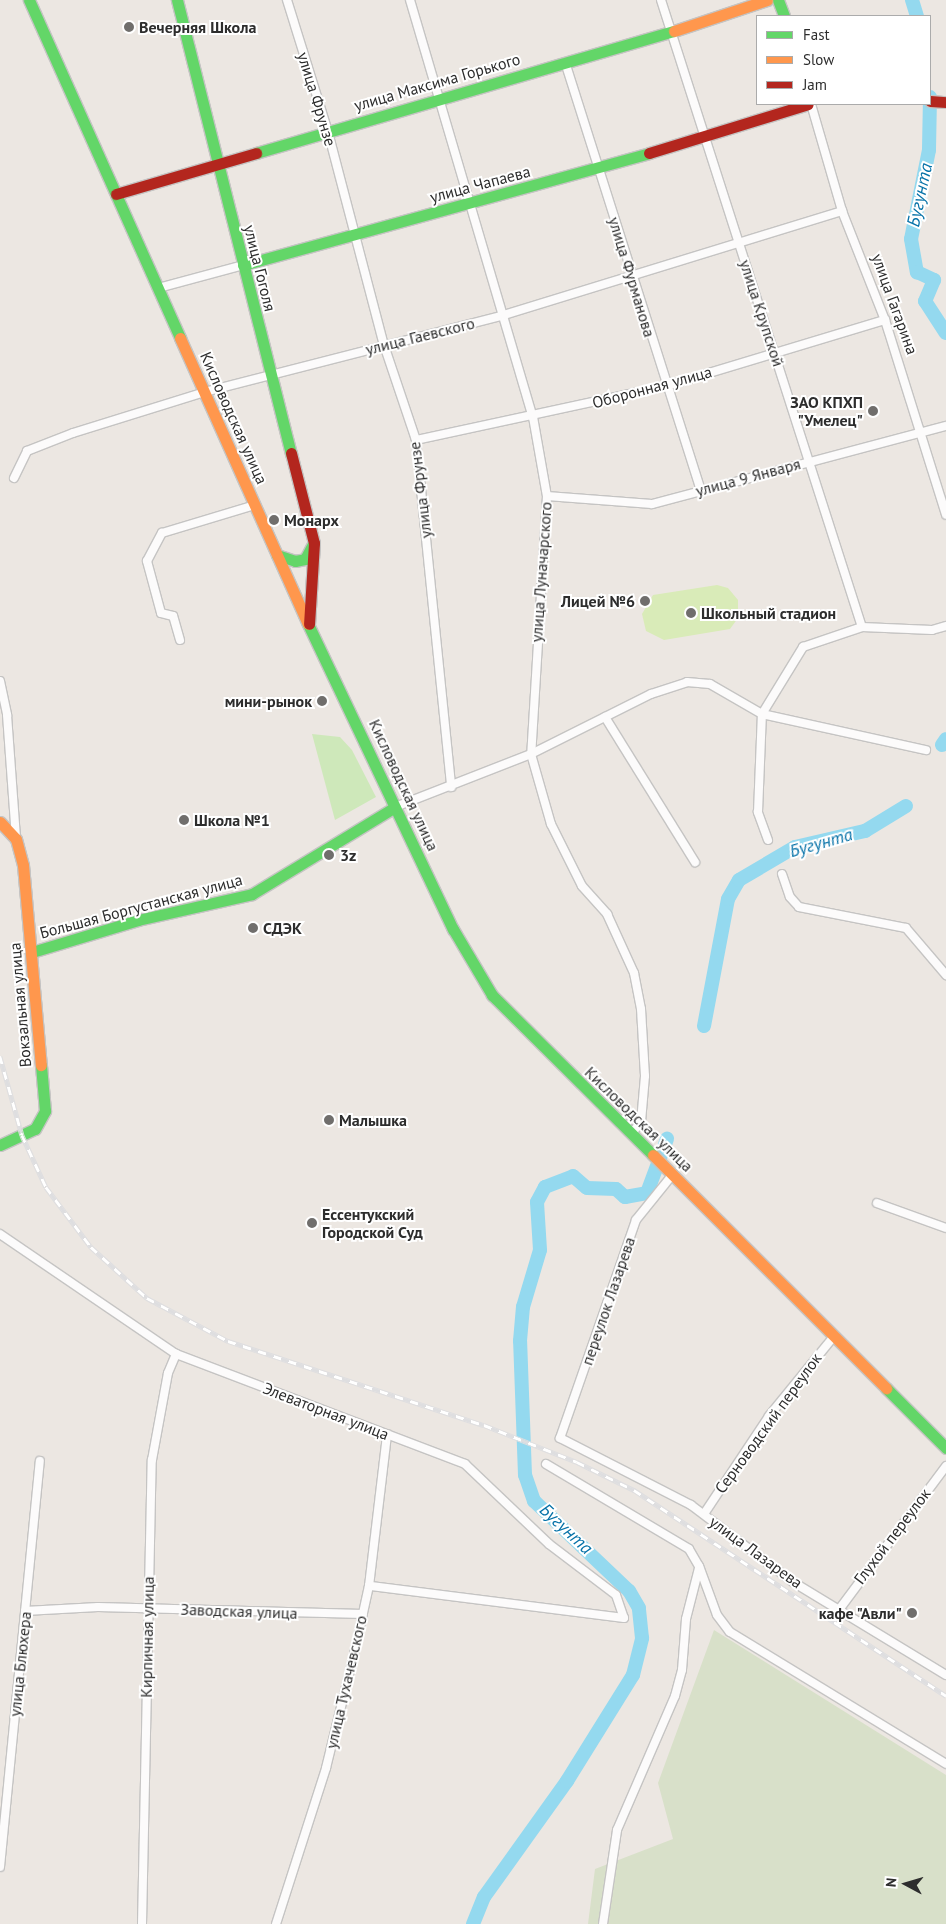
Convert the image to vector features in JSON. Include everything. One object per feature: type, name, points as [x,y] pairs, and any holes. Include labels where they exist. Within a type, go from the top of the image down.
[{"type":"street","name":"Кисловодская улица","points":[[29,0],[309,626],[453,929],[492,995],[835,1335],[946,1448]]},
{"type":"street","name":"улица Гоголя","points":[[177,0],[314,543],[309,626]]},
{"type":"street","name":"улица Фрунзе","points":[[287,0],[328,132],[384,345],[416,440],[451,786]]},
{"type":"street","name":"улица Луначарского","points":[[410,0],[472,204],[533,417],[547,496],[531,754],[551,824],[582,886],[611,921],[634,973],[642,1009],[645,1076],[640,1122],[632,1133]]},
{"type":"street","name":"улица Крупской","points":[[661,0],[776,353],[862,627]]},
{"type":"street","name":"улица Максима Горького","points":[[116,194],[440,97],[670,32],[767,0]]},
{"type":"street","points":[[778,0],[784,15]]},
{"type":"street","name":"улица Фурманова","points":[[566,62],[666,386],[701,490]]},
{"type":"street","points":[[931,101],[946,102]]},
{"type":"street","name":"улица Чапаева","points":[[158,288],[598,169],[807,105]]},
{"type":"street","name":"улица Гагарина","points":[[810,105],[842,211],[885,320],[923,433],[946,515]]},
{"type":"street","name":"улица Гаевского","points":[[14,478],[27,451],[41,443],[205,392],[504,315],[740,244],[842,211]]},
{"type":"street","name":"Оборонная улица","points":[[416,440],[533,417],[666,386],[885,320]]},
{"type":"street","name":"улица 9 Января","points":[[547,496],[652,504],[809,460],[946,426]]},
{"type":"street","points":[[180,640],[173,616],[161,613],[147,561],[162,533],[255,505]]},
{"type":"street","points":[[278,555],[295,562],[305,559],[314,543]]},
{"type":"street","points":[[768,840],[758,812],[762,714],[803,647],[862,627],[932,630],[946,626]]},
{"type":"street","points":[[0,681],[7,715],[16,839]]},
{"type":"street","name":"Большая Боргустанская улица","points":[[32,952],[138,920],[252,894],[395,807],[531,754],[651,694],[686,682],[710,684],[762,714],[926,750]]},
{"type":"street","points":[[605,717],[694,862]]},
{"type":"street","points":[[0,822],[16,839]]},
{"type":"street","name":"Вокзальная улица","points":[[0,1145],[35,1129],[45,1111],[32,952],[16,839]]},
{"type":"street","points":[[782,874],[790,897],[799,907],[906,928],[946,975]]},
{"type":"street","name":"переулок Лазарева","points":[[560,1438],[636,1220],[673,1174]]},
{"type":"street","points":[[877,1203],[946,1228]]},
{"type":"street","name":"Элеваторная улица","points":[[0,1234],[176,1354],[465,1464],[549,1544],[616,1595],[624,1618],[369,1586]]},
{"type":"street","name":"Серноводский переулок","points":[[704,1514],[769,1416],[835,1335]]},
{"type":"street","name":"Кирпичная улица","points":[[142,1924],[152,1460],[168,1373],[176,1354]]},
{"type":"street","name":"улица Тухачевского","points":[[276,1924],[326,1768],[363,1614],[369,1586],[387,1434]]},
{"type":"street","name":"улица Лазарева","points":[[560,1438],[704,1514],[793,1582],[841,1608],[946,1675]]},
{"type":"street","name":"улица Блюхера","points":[[0,1867],[40,1461]]},
{"type":"street","points":[[546,1464],[665,1532],[688,1549],[699,1566],[717,1615],[730,1632],[946,1764]]},
{"type":"street","name":"Глухой переулок","points":[[841,1608],[946,1466]]},
{"type":"street","points":[[603,1924],[616,1830],[662,1734],[675,1696],[682,1670],[686,1619],[699,1566]]},
{"type":"street","name":"Заводская улица","points":[[25,1611],[148,1608],[363,1614]]},
{"type":"green space","name":"Школьный стадион","points":[[717,585],[728,588],[738,600],[738,618],[730,629],[664,640],[646,631],[642,614],[653,595]]},
{"type":"green space","points":[[312,734],[340,737],[352,750],[376,797],[335,820]]},
{"type":"green space","points":[[714,1630],[946,1775],[946,1924],[588,1924],[595,1869],[673,1839],[658,1783]]},
{"type":"waterway","name":"Бугунта","points":[[912,0],[917,15]]},
{"type":"waterway","name":"Бугунта","points":[[930,105],[929,150],[911,239],[917,272],[934,280],[925,301],[946,333]]},
{"type":"waterway","name":"Бугунта","points":[[942,745],[946,739]]},
{"type":"waterway","name":"Бугунта","points":[[704,1026],[728,899],[739,880],[795,847],[865,831],[906,806]]},
{"type":"waterway","name":"Бугунта","points":[[473,1924],[484,1897],[567,1781],[633,1675],[642,1638],[639,1608],[629,1591],[534,1501],[525,1475],[520,1341],[523,1307],[540,1250],[537,1202],[545,1187],[573,1176],[587,1188],[616,1189],[625,1197],[647,1193],[667,1139]]},
{"type":"railway","points":[[0,1056],[22,1135],[46,1187],[91,1247],[147,1298],[228,1341],[484,1425],[577,1462],[634,1490],[946,1696]]},
{"type":"traffic: fast","points":[[29,0],[180,338]]},
{"type":"traffic: fast","points":[[177,0],[291,453]]},
{"type":"traffic: fast","points":[[778,0],[784,15]]},
{"type":"traffic: fast","points":[[256,153],[674,31]]},
{"type":"traffic: fast","points":[[243,265],[649,153]]},
{"type":"traffic: fast","points":[[277,555],[295,561],[305,559],[312,546]]},
{"type":"traffic: fast","points":[[308,624],[453,929],[492,995],[653,1155]]},
{"type":"traffic: fast","points":[[32,952],[138,920],[252,894],[395,807]]},
{"type":"traffic: fast","points":[[0,1145],[35,1129],[45,1111],[41,1065]]},
{"type":"traffic: fast","points":[[886,1388],[946,1448]]},
{"type":"traffic: slow","points":[[674,31],[767,0]]},
{"type":"traffic: slow","points":[[180,338],[308,624]]},
{"type":"traffic: slow","points":[[0,822],[16,839],[23,865],[41,1065]]},
{"type":"traffic: slow","points":[[653,1155],[886,1388]]},
{"type":"traffic: jam","points":[[931,101],[946,102]]},
{"type":"traffic: jam","points":[[649,153],[805,105]]},
{"type":"traffic: jam","points":[[116,194],[256,153]]},
{"type":"traffic: jam","points":[[291,453],[314,543],[309,624]]},
{"type":"place","name":"Вечерняя Школа","points":[[129,27]]},
{"type":"place","name":"ЗАО КПХП \"Умелец\"","points":[[873,411]]},
{"type":"place","name":"Монарх","points":[[274,520]]},
{"type":"place","name":"Лицей №6","points":[[645,601]]},
{"type":"place","name":"Школьный стадион","points":[[691,613]]},
{"type":"place","name":"мини-рынок","points":[[322,701]]},
{"type":"place","name":"Школа №1","points":[[184,820]]},
{"type":"place","name":"3z","points":[[329,855]]},
{"type":"place","name":"СДЭК","points":[[253,928]]},
{"type":"place","name":"Малышка","points":[[329,1120]]},
{"type":"place","name":"Ессентукский Городской Суд","points":[[312,1223]]},
{"type":"place","name":"кафе \"Авли\"","points":[[912,1613]]}]
